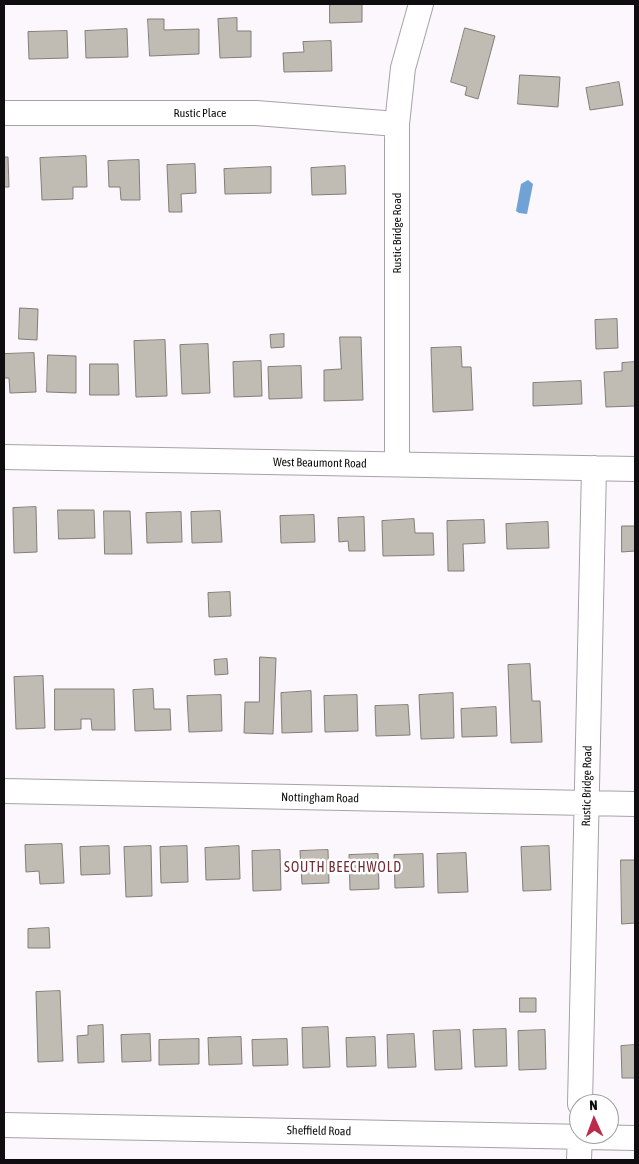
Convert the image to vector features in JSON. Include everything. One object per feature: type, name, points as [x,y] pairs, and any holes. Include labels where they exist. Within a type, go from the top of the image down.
[{"type":"street","name":"Rustic Bridge Road","points":[[397,464],[397,124],[403,68],[421,4]]},
{"type":"street","name":"Rustic Place","points":[[4,113],[256,113],[397,124]]},
{"type":"street","name":"West Beaumont Road","points":[[4,457],[635,469]]},
{"type":"street","name":"Rustic Bridge Road","points":[[580,1094],[594,468]]},
{"type":"street","name":"Nottingham Road","points":[[4,792],[635,804]]},
{"type":"street","name":"Sheffield Road","points":[[4,1125],[569,1135]]},
{"type":"street","name":"Sheffield Road","points":[[619,1137],[635,1138]]},
{"type":"street","points":[[579,1160],[580,1144]]},
{"type":"water","points":[[528,180],[533,184],[527,214],[519,213],[516,211],[521,184]]},
{"type":"building","points":[[330,4],[362,4],[362,22],[330,23]]},
{"type":"building","points":[[237,18],[237,31],[251,31],[251,57],[220,58],[218,19]]},
{"type":"building","points":[[148,19],[164,19],[164,30],[199,29],[199,54],[150,56]]},
{"type":"building","points":[[465,28],[495,36],[478,99],[465,95],[467,87],[451,82]]},
{"type":"building","points":[[127,29],[128,57],[86,58],[85,31]]},
{"type":"building","points":[[67,31],[68,58],[29,59],[28,32]]},
{"type":"building","points":[[331,41],[332,71],[284,72],[283,53],[304,52],[303,42]]},
{"type":"building","points":[[520,75],[560,77],[558,107],[518,104]]},
{"type":"building","points":[[619,82],[623,105],[590,110],[586,88]]},
{"type":"building","points":[[86,156],[87,187],[73,187],[73,199],[42,200],[40,158]]},
{"type":"building","points":[[4,157],[8,157],[9,187],[4,187]]},
{"type":"building","points":[[139,160],[140,200],[121,200],[120,187],[109,187],[108,161]]},
{"type":"building","points":[[195,164],[196,193],[181,194],[182,212],[169,212],[167,165]]},
{"type":"building","points":[[345,166],[346,194],[312,195],[311,168]]},
{"type":"building","points":[[271,167],[271,193],[225,194],[224,169]]},
{"type":"building","points":[[20,308],[38,309],[37,340],[19,339]]},
{"type":"building","points":[[617,319],[618,348],[596,349],[595,320]]},
{"type":"building","points":[[284,334],[284,347],[271,348],[270,335]]},
{"type":"building","points":[[340,337],[361,337],[363,400],[324,401],[324,370],[341,369]]},
{"type":"building","points":[[165,340],[167,396],[136,397],[134,341]]},
{"type":"building","points":[[208,344],[210,393],[182,394],[180,345]]},
{"type":"building","points":[[461,347],[462,367],[471,367],[473,410],[433,412],[431,348]]},
{"type":"building","points":[[34,353],[36,392],[10,393],[9,378],[4,378],[4,354]]},
{"type":"building","points":[[48,355],[76,356],[76,393],[47,392]]},
{"type":"building","points":[[261,361],[262,396],[234,397],[233,362]]},
{"type":"building","points":[[635,362],[635,406],[606,407],[604,372],[622,371],[622,363]]},
{"type":"building","points":[[90,364],[118,364],[119,395],[90,395]]},
{"type":"building","points":[[301,366],[302,398],[269,399],[268,367]]},
{"type":"building","points":[[581,381],[582,404],[533,406],[533,383]]},
{"type":"building","points":[[36,507],[37,552],[14,553],[13,508]]},
{"type":"building","points":[[58,510],[94,510],[95,538],[59,539]]},
{"type":"building","points":[[104,511],[130,511],[132,554],[105,554]]},
{"type":"building","points":[[220,511],[222,542],[192,543],[191,512]]},
{"type":"building","points":[[181,512],[182,542],[147,543],[146,513]]},
{"type":"building","points":[[314,515],[315,542],[281,543],[280,516]]},
{"type":"building","points":[[364,517],[365,551],[349,551],[348,541],[339,542],[338,518]]},
{"type":"building","points":[[414,519],[415,533],[433,533],[434,555],[383,556],[382,521]]},
{"type":"building","points":[[484,520],[485,543],[463,544],[464,571],[448,571],[447,521]]},
{"type":"building","points":[[548,522],[549,548],[507,549],[506,524]]},
{"type":"building","points":[[622,526],[635,526],[635,551],[622,552]]},
{"type":"building","points":[[230,592],[231,616],[209,617],[208,593]]},
{"type":"building","points":[[260,657],[276,658],[273,734],[244,733],[245,702],[259,702]]},
{"type":"building","points":[[227,659],[228,674],[215,675],[214,660]]},
{"type":"building","points":[[530,664],[532,701],[540,701],[542,742],[511,743],[508,665]]},
{"type":"building","points":[[43,676],[45,728],[16,729],[14,677]]},
{"type":"building","points":[[55,689],[114,689],[115,730],[92,730],[91,719],[81,719],[81,729],[55,730]]},
{"type":"building","points":[[153,689],[154,709],[170,709],[171,730],[135,731],[133,690]]},
{"type":"building","points":[[311,691],[312,732],[282,733],[281,693]]},
{"type":"building","points":[[453,693],[454,738],[421,739],[419,695]]},
{"type":"building","points":[[221,695],[222,731],[189,732],[187,696]]},
{"type":"building","points":[[357,695],[358,731],[325,732],[324,696]]},
{"type":"building","points":[[408,705],[410,735],[376,736],[375,706]]},
{"type":"building","points":[[496,707],[497,736],[462,737],[461,709]]},
{"type":"building","points":[[62,844],[64,883],[40,884],[39,871],[26,872],[25,845]]},
{"type":"building","points":[[109,846],[110,874],[81,875],[80,847]]},
{"type":"building","points":[[151,846],[152,896],[126,897],[124,847]]},
{"type":"building","points":[[187,846],[188,882],[161,883],[160,847]]},
{"type":"building","points":[[239,846],[240,879],[206,880],[205,848]]},
{"type":"building","points":[[549,846],[551,890],[523,891],[521,847]]},
{"type":"building","points":[[280,850],[281,890],[253,891],[252,851]]},
{"type":"building","points":[[328,850],[329,883],[302,884],[300,851]]},
{"type":"building","points":[[466,853],[468,892],[438,893],[437,854]]},
{"type":"building","points":[[378,854],[379,889],[350,890],[349,855]]},
{"type":"building","points":[[423,854],[424,887],[395,888],[394,855]]},
{"type":"building","points":[[621,860],[635,860],[635,923],[622,924]]},
{"type":"building","points":[[49,928],[50,948],[28,948],[28,929]]},
{"type":"building","points":[[60,991],[63,1061],[38,1062],[36,992]]},
{"type":"building","points":[[520,998],[536,998],[536,1012],[520,1012]]},
{"type":"building","points":[[103,1025],[104,1062],[78,1063],[77,1036],[88,1035],[88,1026]]},
{"type":"building","points":[[328,1027],[330,1067],[303,1068],[302,1028]]},
{"type":"building","points":[[506,1029],[507,1066],[475,1067],[473,1030]]},
{"type":"building","points":[[460,1030],[462,1069],[435,1070],[433,1031]]},
{"type":"building","points":[[545,1030],[546,1069],[519,1070],[518,1031]]},
{"type":"building","points":[[150,1034],[151,1061],[122,1062],[121,1035]]},
{"type":"building","points":[[414,1034],[416,1067],[388,1068],[387,1035]]},
{"type":"building","points":[[241,1037],[242,1064],[209,1065],[208,1038]]},
{"type":"building","points":[[375,1037],[376,1066],[347,1067],[346,1038]]},
{"type":"building","points":[[199,1039],[199,1064],[159,1065],[159,1040]]},
{"type":"building","points":[[287,1039],[288,1065],[253,1066],[252,1040]]},
{"type":"building","points":[[635,1045],[635,1078],[622,1078],[621,1046]]},
{"type":"district","name":"SOUTH BEECHWOLD","points":[[343,868]]}]
